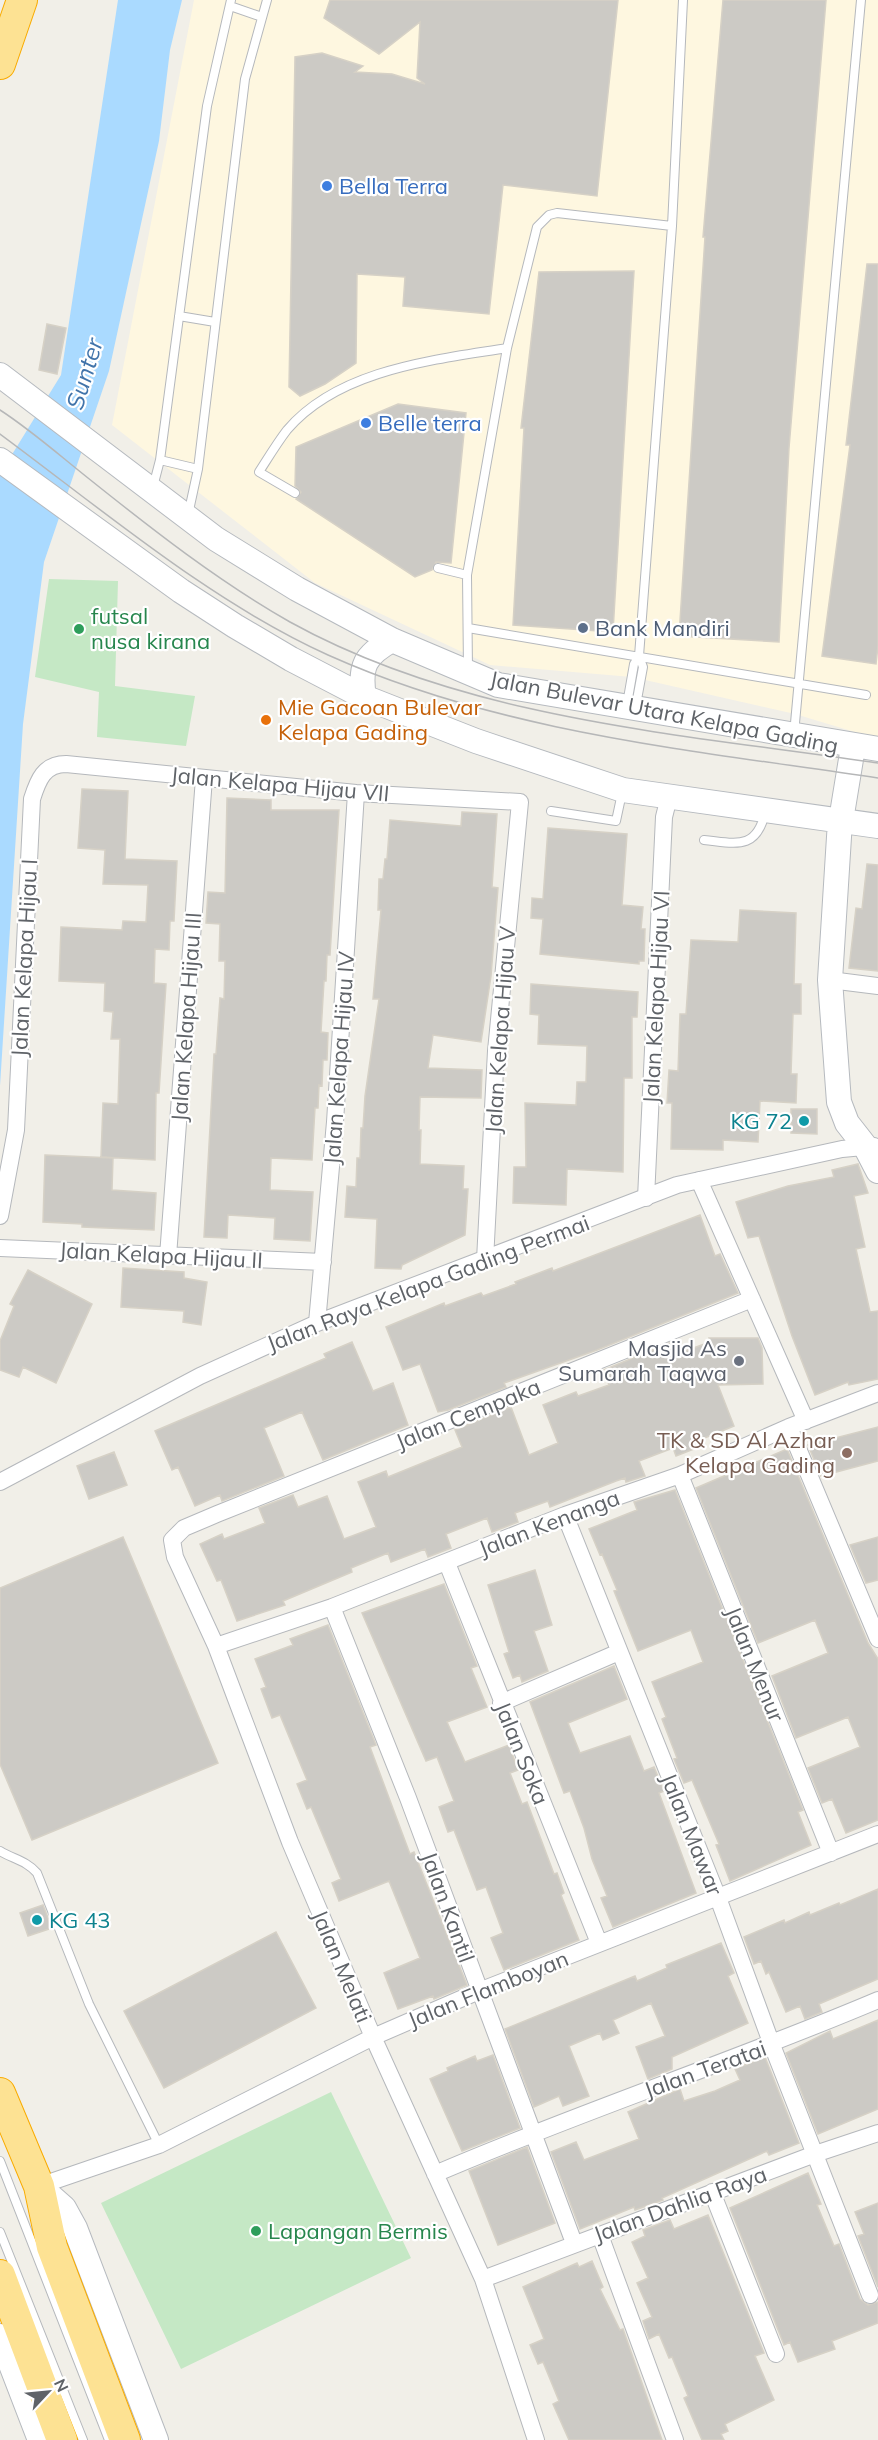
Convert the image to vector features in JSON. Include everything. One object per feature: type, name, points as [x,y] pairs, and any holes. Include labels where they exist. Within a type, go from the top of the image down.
[{"type":"highway","points":[[0,64],[22,0]]},
{"type":"highway","points":[[0,2093],[39,2186],[52,2247],[125,2440]]},
{"type":"highway","points":[[0,2275],[63,2440]]},
{"type":"main road","name":"Jalan Bulevar Utara Kelapa Gading","points":[[9,382],[187,517],[297,589],[392,640],[468,673],[498,685],[853,747],[878,749]]},
{"type":"main road","points":[[0,460],[235,626],[291,659],[364,697],[476,741],[623,790],[765,810],[842,815],[877,826]]},
{"type":"main road","points":[[364,697],[361,675],[372,651],[392,640]]},
{"type":"main road","points":[[853,747],[842,815],[830,980],[838,1102],[847,1123],[871,1146],[878,1171]]},
{"type":"main road","points":[[39,2186],[64,2208],[75,2228],[156,2440]]},
{"type":"main road","points":[[0,2336],[40,2440]]},
{"type":"street","name":"Jalan Kelapa Hijau VII","points":[[43,773],[49,768],[66,764],[356,793],[520,802]]},
{"type":"street","name":"Jalan Kelapa Hijau I","points":[[0,1216],[16,1130],[32,799],[43,773]]},
{"type":"street","name":"Jalan Kelapa Hijau III","points":[[168,1256],[204,778]]},
{"type":"street","name":"Jalan Kelapa Hijau IV","points":[[317,1323],[335,1122],[356,793]]},
{"type":"street","name":"Jalan Kelapa Hijau VI","points":[[645,1198],[664,817],[669,797]]},
{"type":"street","name":"Jalan Kelapa Hijau V","points":[[485,1260],[496,1051],[520,802]]},
{"type":"street","points":[[830,980],[878,986]]},
{"type":"street","name":"Jalan Raya Kelapa Gading Permai","points":[[0,1482],[200,1376],[317,1323],[645,1198],[699,1180],[871,1146]]},
{"type":"street","points":[[699,1180],[806,1421]]},
{"type":"street","name":"Jalan Kelapa Hijau II","points":[[0,1248],[323,1262]]},
{"type":"street","name":"Jalan Cempaka","points":[[217,1514],[752,1299]]},
{"type":"street","name":"Jalan Kenanga","points":[[216,1646],[333,1607],[565,1515],[680,1475],[878,1393]]},
{"type":"street","points":[[789,1428],[878,1639]]},
{"type":"street","name":"Jalan Menur","points":[[680,1475],[831,1853]]},
{"type":"street","name":"Jalan Melati","points":[[217,1514],[184,1528],[172,1540],[172,1547],[216,1646],[290,1842],[372,2037],[483,2279],[536,2440]]},
{"type":"street","name":"Jalan Mawar","points":[[565,1515],[717,1895],[772,2045],[870,2295]]},
{"type":"street","name":"Jalan Soka","points":[[447,1563],[501,1703],[600,1943]]},
{"type":"street","name":"Jalan Kantil","points":[[333,1607],[408,1798],[574,2243]]},
{"type":"street","points":[[501,1703],[619,1652]]},
{"type":"street","name":"Jalan Flamboyan","points":[[39,2186],[159,2145],[372,2037],[479,1991],[717,1895],[878,1834]]},
{"type":"street","name":"Jalan Teratai","points":[[435,2174],[531,2132],[772,2045],[878,2000]]},
{"type":"street","name":"Jalan Dahlia Raya","points":[[483,2279],[574,2243],[878,2133]]},
{"type":"street","points":[[712,2192],[776,2354]]},
{"type":"street","points":[[600,2235],[675,2440]]},
{"type":"lane","points":[[187,517],[198,469],[245,80],[267,0]]},
{"type":"lane","points":[[630,709],[634,664],[639,656],[672,226],[683,0]]},
{"type":"lane","points":[[794,735],[859,1]]},
{"type":"lane","points":[[153,490],[160,460],[207,106],[230,3],[262,17]]},
{"type":"lane","points":[[468,673],[467,575],[507,348],[537,227],[549,215],[557,213],[672,226]]},
{"type":"lane","points":[[179,316],[215,322]]},
{"type":"lane","points":[[295,493],[259,472],[288,429],[306,413],[345,387],[386,373],[442,359],[507,348]]},
{"type":"lane","points":[[160,460],[198,469]]},
{"type":"lane","points":[[438,568],[467,575]]},
{"type":"lane","points":[[468,628],[866,695]]},
{"type":"lane","points":[[551,811],[616,820],[623,790]]},
{"type":"lane","points":[[704,840],[749,841],[757,835],[765,810]]},
{"type":"lane","points":[[0,1851],[14,1860],[28,1863],[37,1873],[89,2004],[159,2145]]},
{"type":"lane","points":[[0,2161],[109,2440]]},
{"type":"lane","points":[[0,2232],[83,2440]]},
{"type":"shaded area","points":[[194,0],[878,0],[878,739],[795,714],[632,677],[490,665],[315,583],[112,425]]},
{"type":"green space","name":"futsal nusa kirana","points":[[49,579],[118,581],[115,686],[195,696],[186,746],[97,737],[99,692],[35,677]]},
{"type":"green space","name":"Lapangan Bermis","points":[[331,2092],[411,2258],[181,2369],[101,2203]]},
{"type":"water","name":"Sunter","points":[[118,0],[182,0],[170,50],[159,141],[109,371],[44,562],[23,724],[0,1086],[0,474],[61,375]]},
{"type":"building","points":[[330,0],[618,0],[597,196],[503,185],[489,314],[403,306],[405,277],[357,274],[356,363],[325,384],[300,396],[289,387],[295,57],[322,53],[363,66],[355,72],[392,74],[425,84],[417,78],[420,22],[379,54],[324,18]]},
{"type":"building","points":[[723,0],[826,0],[789,448],[779,642],[679,636],[705,237],[703,237]]},
{"type":"building","points":[[867,264],[878,264],[878,646],[876,664],[822,656],[850,445],[846,445]]},
{"type":"building","points":[[634,271],[613,632],[513,625],[524,428],[521,428],[539,272]]},
{"type":"building","points":[[47,324],[66,328],[57,374],[39,370]]},
{"type":"building","points":[[398,404],[466,413],[451,563],[436,562],[432,570],[415,577],[296,499],[301,492],[295,486],[296,447]]},
{"type":"building","points":[[82,789],[128,791],[125,859],[177,861],[174,921],[170,921],[169,950],[155,949],[154,983],[166,984],[159,1093],[156,1093],[155,1160],[101,1157],[103,1103],[118,1104],[120,1039],[111,1039],[113,1012],[104,1011],[105,983],[59,981],[61,927],[122,930],[123,921],[146,922],[148,885],[103,884],[105,850],[78,848]]},
{"type":"building","points":[[227,798],[271,800],[271,810],[339,810],[330,955],[327,955],[321,1032],[328,1033],[327,1060],[323,1060],[322,1086],[319,1085],[318,1108],[315,1108],[312,1160],[271,1158],[270,1190],[313,1192],[310,1241],[274,1239],[275,1218],[228,1215],[227,1238],[204,1237],[214,1054],[216,1054],[220,998],[224,999],[225,961],[219,961],[220,924],[206,923],[208,892],[225,893]]},
{"type":"building","points":[[462,812],[497,814],[492,887],[498,888],[491,976],[481,1042],[433,1035],[428,1068],[482,1070],[481,1098],[420,1097],[419,1130],[421,1130],[420,1164],[464,1166],[463,1189],[468,1189],[465,1235],[402,1265],[401,1269],[375,1268],[377,1219],[345,1217],[347,1186],[356,1187],[357,1158],[360,1158],[361,1128],[363,1128],[365,1096],[379,999],[373,999],[381,910],[378,910],[379,879],[383,879],[385,859],[387,859],[390,820],[461,826]]},
{"type":"building","points":[[548,828],[627,834],[622,905],[643,907],[641,929],[645,929],[644,961],[639,961],[639,964],[540,954],[543,919],[531,918],[532,898],[543,899]]},
{"type":"building","points":[[867,864],[878,865],[878,971],[849,968],[856,908],[862,909]]},
{"type":"building","points":[[740,910],[796,913],[794,984],[801,984],[801,1014],[793,1014],[791,1074],[797,1074],[796,1103],[760,1101],[758,1142],[723,1140],[723,1150],[671,1149],[672,1103],[667,1103],[669,1070],[678,1071],[680,1014],[686,1014],[691,940],[738,942]]},
{"type":"building","points":[[531,984],[638,992],[637,1017],[632,1017],[632,1078],[624,1078],[623,1172],[567,1169],[566,1205],[513,1203],[514,1167],[526,1167],[525,1103],[576,1105],[577,1082],[586,1082],[587,1046],[538,1044],[539,1015],[530,1014]]},
{"type":"building","name":"KG 72","points":[[791,1109],[817,1109],[817,1134],[791,1133]]},
{"type":"building","points":[[45,1155],[113,1158],[112,1190],[156,1193],[154,1230],[82,1227],[82,1224],[43,1222]]},
{"type":"building","points":[[858,1164],[868,1193],[854,1196],[865,1247],[856,1249],[870,1312],[878,1311],[878,1379],[849,1385],[848,1382],[815,1395],[792,1336],[759,1236],[748,1238],[736,1202],[788,1186],[834,1177],[832,1170]]},
{"type":"building","points":[[700,1215],[715,1256],[720,1254],[738,1293],[597,1350],[504,1383],[506,1387],[448,1410],[438,1412],[420,1364],[403,1370],[386,1327],[444,1303],[445,1306],[481,1293],[483,1296],[552,1268],[553,1271]]},
{"type":"building","points":[[123,1268],[184,1272],[184,1278],[207,1282],[201,1325],[183,1322],[184,1311],[121,1307]]},
{"type":"building","points":[[28,1270],[92,1304],[56,1383],[23,1367],[19,1377],[0,1370],[0,1341],[14,1306],[10,1304]]},
{"type":"building","points":[[709,1338],[758,1338],[762,1348],[763,1384],[718,1385],[734,1426],[702,1439],[704,1445],[676,1456],[673,1448],[639,1461],[645,1476],[626,1482],[625,1478],[550,1507],[548,1501],[515,1513],[518,1522],[492,1532],[487,1518],[446,1534],[451,1548],[428,1557],[425,1549],[391,1562],[388,1553],[351,1568],[352,1572],[283,1601],[285,1605],[237,1621],[221,1580],[217,1581],[200,1544],[222,1534],[224,1539],[265,1523],[259,1508],[293,1495],[298,1507],[327,1496],[344,1539],[376,1527],[358,1482],[386,1471],[388,1477],[462,1447],[455,1430],[511,1407],[529,1455],[558,1443],[543,1405],[576,1392],[578,1396],[609,1385],[604,1370],[669,1343],[674,1355],[710,1342]]},
{"type":"building","points":[[352,1342],[373,1391],[393,1383],[408,1425],[323,1460],[302,1412],[264,1428],[284,1476],[222,1501],[220,1495],[195,1506],[178,1467],[172,1470],[155,1431],[326,1358],[324,1354]]},
{"type":"building","name":"TK & SD Al Azhar Kelapa Gading","points":[[878,1427],[878,1461],[821,1476],[808,1445]]},
{"type":"building","points":[[787,1449],[868,1643],[878,1659],[878,1820],[846,1833],[832,1799],[822,1803],[808,1768],[860,1747],[848,1717],[796,1738],[772,1676],[828,1653],[815,1620],[758,1643],[696,1488]]},
{"type":"building","points":[[114,1452],[127,1485],[89,1499],[77,1466]]},
{"type":"building","points":[[675,1490],[803,1810],[798,1812],[811,1845],[730,1881],[716,1845],[719,1844],[692,1780],[684,1783],[674,1759],[677,1758],[662,1719],[666,1717],[652,1682],[703,1662],[691,1630],[638,1651],[614,1591],[617,1590],[589,1529],[637,1510],[634,1502]]},
{"type":"building","points":[[123,1537],[218,1763],[32,1840],[0,1764],[0,1588]]},
{"type":"building","points":[[878,1537],[878,1580],[866,1583],[850,1545]]},
{"type":"building","points":[[535,1570],[552,1625],[534,1631],[548,1671],[522,1682],[520,1675],[513,1678],[504,1654],[509,1652],[488,1585]]},
{"type":"building","points":[[444,1584],[477,1666],[471,1668],[487,1707],[447,1722],[465,1762],[509,1745],[518,1770],[510,1773],[522,1804],[527,1802],[554,1874],[557,1873],[564,1893],[561,1895],[579,1940],[504,1970],[491,1938],[503,1933],[486,1887],[477,1890],[454,1830],[448,1832],[439,1807],[454,1801],[437,1757],[426,1761],[362,1613]]},
{"type":"building","points":[[328,1625],[376,1745],[370,1747],[410,1854],[414,1852],[467,1985],[434,1999],[433,1996],[398,2009],[384,1973],[420,1958],[389,1881],[339,1901],[332,1883],[341,1879],[311,1807],[307,1809],[297,1784],[307,1780],[280,1715],[272,1718],[261,1689],[266,1687],[255,1659],[293,1645],[290,1639]]},
{"type":"building","points":[[614,1666],[627,1699],[568,1723],[580,1753],[630,1736],[644,1771],[654,1767],[664,1791],[659,1793],[696,1893],[613,1927],[601,1898],[607,1896],[592,1859],[584,1828],[570,1791],[564,1793],[530,1702]]},
{"type":"building","points":[[878,1889],[878,1979],[819,2004],[822,2012],[805,2019],[800,2006],[786,2012],[769,1972],[766,1974],[761,1961],[754,1964],[744,1937],[784,1920],[785,1923],[809,1912],[810,1915]]},
{"type":"building","name":"KG 43","points":[[43,1905],[52,1928],[28,1936],[20,1913]]},
{"type":"building","points":[[276,1932],[316,2008],[164,2088],[124,2011]]},
{"type":"building","points":[[721,1943],[734,1973],[728,1976],[748,2023],[672,2057],[672,2069],[648,2079],[636,2047],[665,2036],[651,2003],[613,2020],[619,2033],[603,2040],[600,2033],[569,2046],[589,2096],[563,2106],[559,2096],[534,2107],[505,2029],[635,1976],[637,1981],[667,1968],[666,1965]]},
{"type":"building","points":[[878,2020],[878,2109],[818,2134],[786,2053],[830,2031],[833,2039]]},
{"type":"building","points":[[493,2055],[520,2128],[462,2151],[430,2079],[448,2071],[447,2068],[475,2056],[477,2061]]},
{"type":"building","points":[[765,2057],[799,2143],[769,2155],[767,2151],[662,2198],[663,2200],[635,2210],[634,2207],[580,2229],[551,2152],[576,2142],[584,2160],[639,2139],[628,2112],[680,2089],[684,2101],[715,2091],[740,2080],[735,2069]]},
{"type":"building","points":[[527,2147],[555,2223],[498,2245],[469,2171]]},
{"type":"building","points":[[808,2173],[821,2204],[817,2205],[834,2246],[839,2244],[860,2299],[868,2305],[878,2302],[878,2323],[832,2341],[835,2349],[798,2362],[790,2342],[784,2345],[730,2208]]},
{"type":"building","points":[[878,2203],[878,2287],[858,2236],[864,2234],[855,2212]]},
{"type":"building","points":[[708,2215],[764,2353],[755,2356],[774,2400],[725,2424],[728,2431],[721,2434],[724,2440],[702,2440],[684,2398],[688,2396],[672,2357],[669,2358],[659,2334],[649,2339],[643,2321],[652,2317],[637,2283],[648,2278],[632,2242],[645,2236],[643,2230],[670,2220],[674,2229]]},
{"type":"building","points":[[592,2261],[603,2287],[600,2289],[620,2330],[623,2329],[662,2440],[569,2440],[553,2404],[559,2401],[543,2362],[538,2364],[530,2345],[544,2339],[523,2287],[577,2263],[579,2267]]},
{"type":"tram line","points":[[0,410],[34,434],[161,536],[212,572],[290,622],[358,655],[429,681],[502,702],[577,718],[878,763]]},
{"type":"tram line","points":[[0,434],[159,553],[242,609],[328,655],[394,682],[529,721],[599,735],[878,778]]},
{"type":"place","name":"Bella Terra","points":[[327,186]]},
{"type":"place","name":"Belle terra","points":[[366,423]]},
{"type":"place","name":"Bank Mandiri","points":[[583,628]]},
{"type":"place","name":"futsal nusa kirana","points":[[79,629]]},
{"type":"place","name":"Mie Gacoan Bulevar Kelapa Gading","points":[[266,720]]},
{"type":"place","name":"KG 72","points":[[804,1121]]},
{"type":"place","name":"Masjid As Sumarah Taqwa","points":[[739,1361]]},
{"type":"place","name":"TK & SD Al Azhar Kelapa Gading","points":[[847,1453]]},
{"type":"place","name":"KG 43","points":[[37,1920]]},
{"type":"place","name":"Lapangan Bermis","points":[[256,2231]]}]
